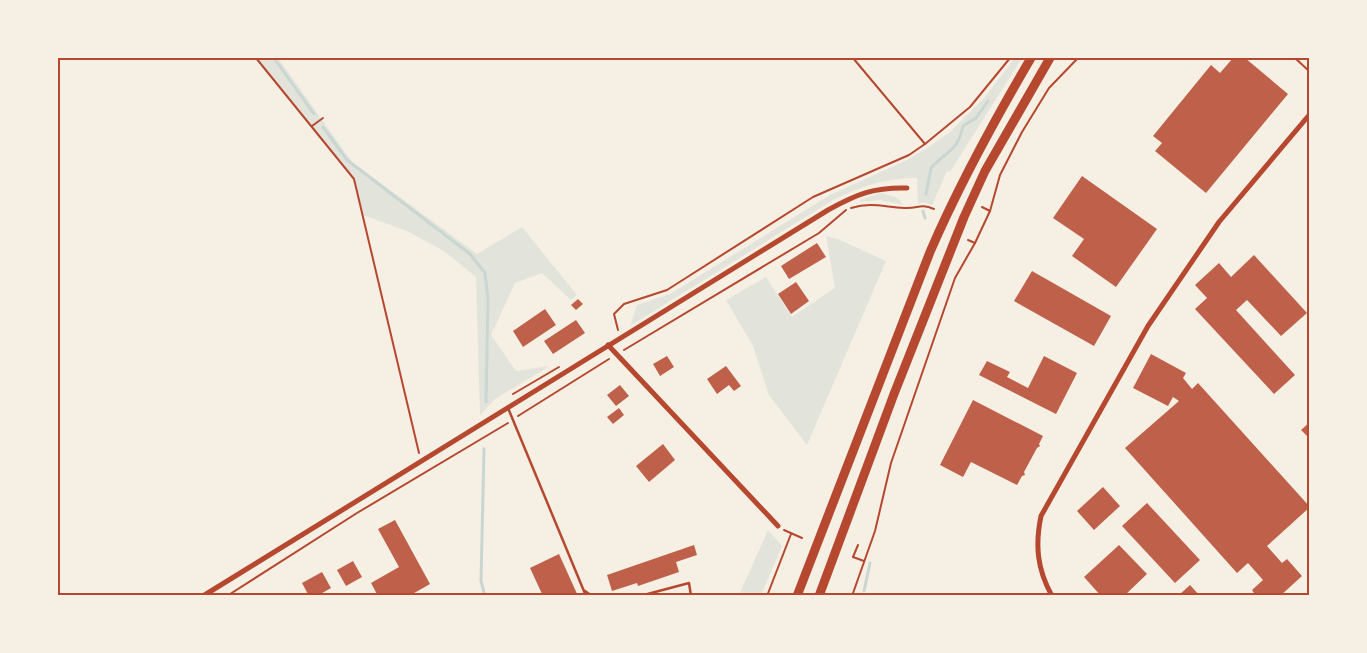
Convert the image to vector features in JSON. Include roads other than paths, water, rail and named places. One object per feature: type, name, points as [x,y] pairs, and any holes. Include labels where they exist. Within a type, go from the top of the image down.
[{"type":"highway","points":[[797,596],[832,510],[930,252],[953,199],[987,134],[1031,58]]},
{"type":"highway","points":[[819,596],[894,394],[964,217],[985,171],[1049,58]]},
{"type":"street","points":[[1052,596],[1038,560],[1036,537],[1041,516],[1148,326],[1219,222],[1310,114]]},
{"type":"street","points":[[203,596],[846,200],[865,191],[883,187],[907,188]]},
{"type":"street","points":[[608,346],[778,526]]},
{"type":"lane","points":[[508,408],[586,596]]},
{"type":"lane","points":[[640,596],[689,583],[691,596]]},
{"type":"lane","points":[[585,591],[592,596]]},
{"type":"waterway","points":[[274,58],[314,114]]},
{"type":"waterway","points":[[926,194],[931,168],[951,150],[958,141],[963,126],[976,118],[988,101]]},
{"type":"waterway","points":[[323,127],[347,160],[470,254],[485,273],[488,300],[486,402]]},
{"type":"waterway","points":[[923,211],[925,218]]},
{"type":"waterway","points":[[484,449],[481,581],[485,596]]},
{"type":"waterway","points":[[864,591],[870,563]]}]
